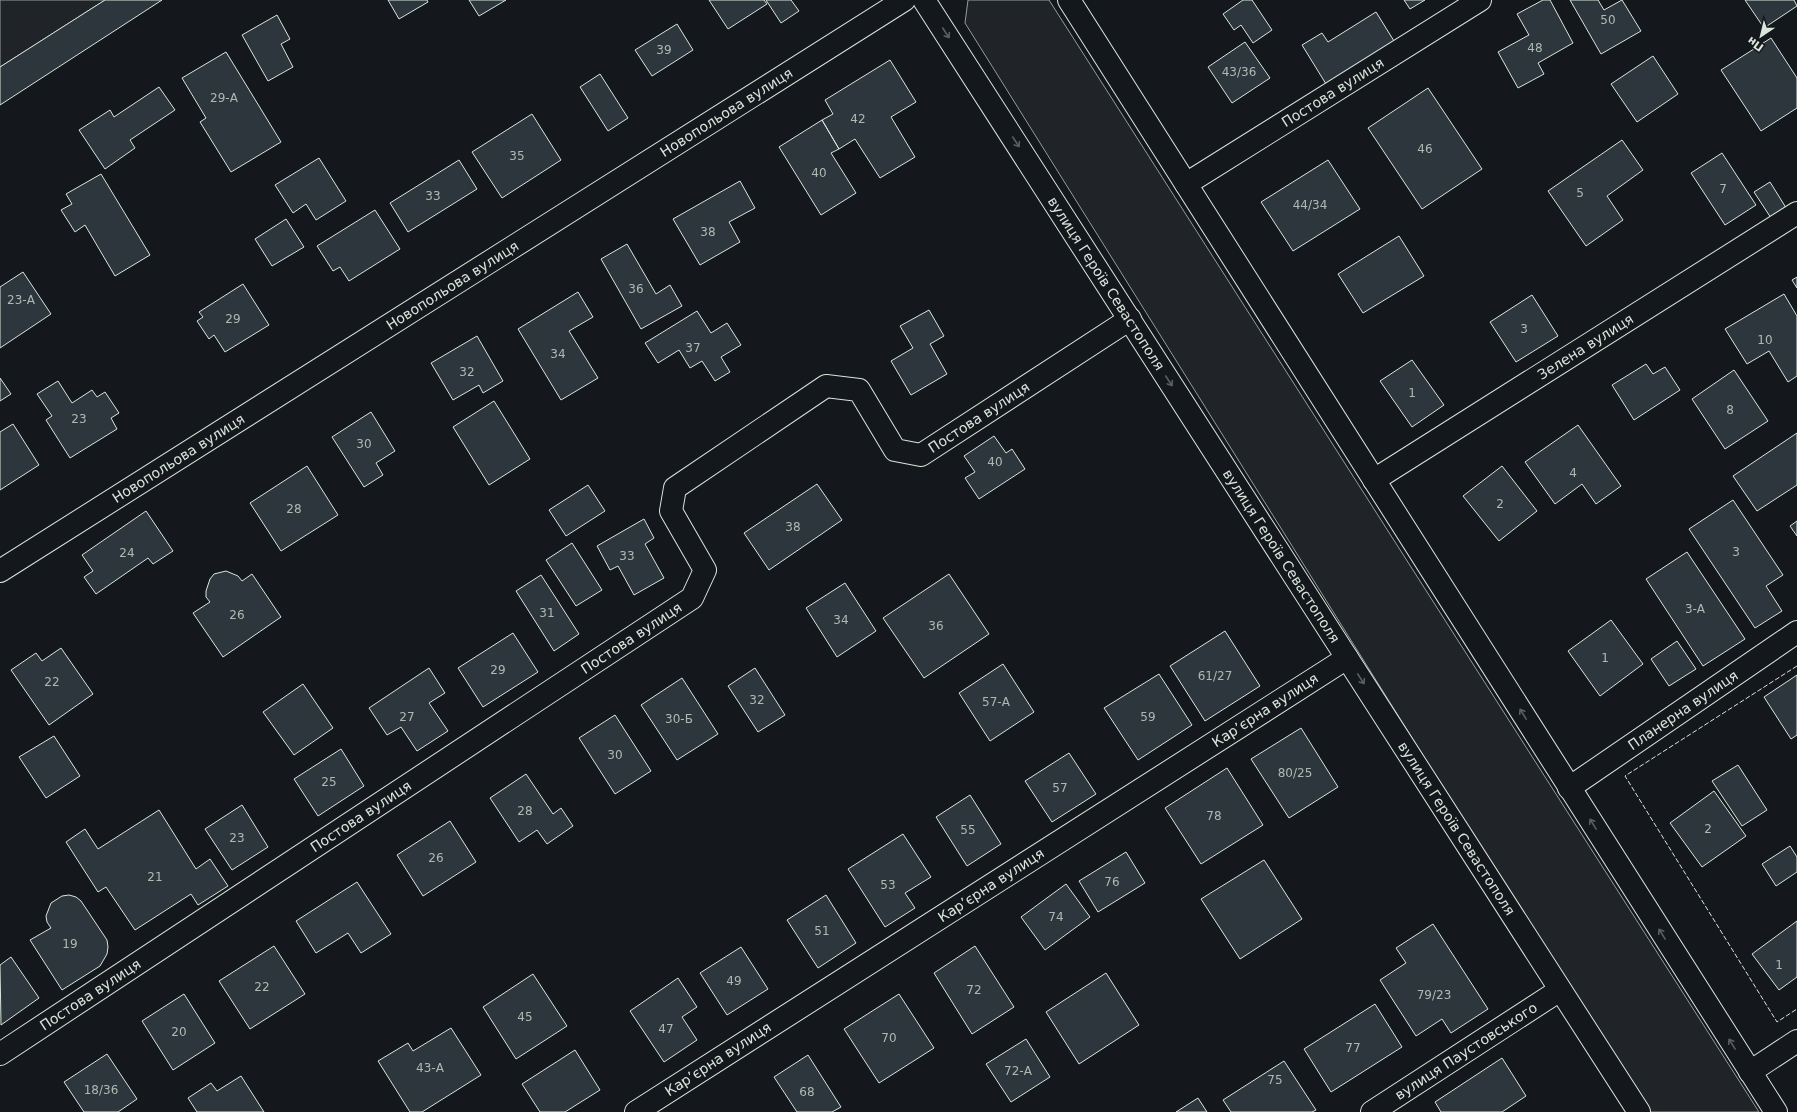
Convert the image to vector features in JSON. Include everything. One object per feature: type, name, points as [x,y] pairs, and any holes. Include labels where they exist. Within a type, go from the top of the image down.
[{"type":"street","name":"Новопольова вулиця","points":[[0,571],[904,0]]},
{"type":"street","name":"вулиця Героїв Севастополя","points":[[924,0],[1639,1112]]},
{"type":"street","points":[[1069,0],[1776,1112]]},
{"type":"street","name":"Постова вулиця","points":[[1186,184],[1480,0]]},
{"type":"street","name":"Зелена вулиця","points":[[1374,480],[1797,213]]},
{"type":"street","name":"Постова вулиця","points":[[0,1054],[692,598],[705,570],[671,511],[676,488],[826,386],[859,390],[895,450],[920,455],[1130,320]]},
{"type":"street","name":"Планерна вулиця","points":[[1569,788],[1797,632]]},
{"type":"street","name":"Карʼєрна вулиця","points":[[636,1112],[1347,658]]},
{"type":"street","name":"вулиця Паустовського","points":[[1372,1112],[1560,990]]},
{"type":"street","points":[[1750,1072],[1797,1041]]},
{"type":"shaded area","points":[[0,0],[105,0],[0,67]]},
{"type":"shaded area","points":[[968,0],[1049,0],[1759,1112],[1646,1112],[965,23]]},
{"type":"building","points":[[105,0],[162,0],[0,105],[0,67]]},
{"type":"building","points":[[388,0],[427,0],[428,2],[399,19]]},
{"type":"building","points":[[469,0],[506,0],[479,16]]},
{"type":"building","points":[[709,0],[764,0],[767,4],[728,29]]},
{"type":"building","points":[[766,0],[791,0],[799,11],[781,23]]},
{"type":"building","points":[[1243,0],[1252,0],[1272,30],[1253,43],[1241,25],[1234,30],[1223,14]]},
{"type":"building","points":[[1404,0],[1425,0],[1410,9]]},
{"type":"building","points":[[1543,0],[1550,0],[1573,43],[1538,63],[1544,74],[1518,88],[1498,52],[1529,35],[1517,14]]},
{"type":"building","points":[[1570,0],[1598,0],[1604,10],[1622,0],[1641,31],[1601,54]]},
{"type":"building","points":[[1745,0],[1794,0],[1797,6],[1764,28]]},
{"type":"building","points":[[1376,12],[1394,41],[1326,84],[1302,45],[1322,33],[1328,42]]},
{"type":"building","points":[[277,15],[290,39],[281,44],[293,67],[268,81],[242,35]]},
{"type":"building","points":[[677,24],[693,50],[652,76],[635,50]]},
{"type":"building","points":[[1771,38],[1797,78],[1797,108],[1761,131],[1721,70]]},
{"type":"building","points":[[1245,42],[1270,78],[1232,103],[1208,67]]},
{"type":"building","points":[[226,52],[281,142],[231,172],[200,122],[206,118],[182,78]]},
{"type":"building","points":[[1653,56],[1678,94],[1637,122],[1611,84]]},
{"type":"building","points":[[890,60],[916,102],[891,117],[915,157],[880,178],[855,139],[839,149],[822,120],[833,114],[825,100]]},
{"type":"building","points":[[600,74],[628,118],[608,131],[580,87]]},
{"type":"building","points":[[159,87],[175,110],[130,140],[135,148],[105,169],[79,130],[110,110],[114,117]]},
{"type":"building","points":[[1428,88],[1482,169],[1422,209],[1368,128]]},
{"type":"building","points":[[532,114],[561,160],[502,198],[472,152]]},
{"type":"building","points":[[822,120],[839,149],[831,153],[856,193],[821,215],[779,147]]},
{"type":"building","points":[[1622,140],[1643,170],[1607,196],[1623,220],[1586,246],[1548,191]]},
{"type":"building","points":[[1722,153],[1756,205],[1725,225],[1691,173]]},
{"type":"building","points":[[319,158],[346,201],[316,220],[306,204],[293,213],[275,185]]},
{"type":"building","points":[[459,160],[477,189],[408,232],[390,203]]},
{"type":"building","points":[[1328,160],[1360,209],[1293,251],[1261,202]]},
{"type":"building","points":[[101,174],[150,255],[115,276],[85,225],[75,232],[61,210],[72,204],[66,194]]},
{"type":"building","points":[[740,181],[755,208],[729,222],[740,242],[700,265],[673,219]]},
{"type":"building","points":[[1770,182],[1788,211],[1773,221],[1754,192]]},
{"type":"building","points":[[375,210],[400,249],[349,281],[340,267],[333,271],[317,246]]},
{"type":"building","points":[[286,219],[304,247],[272,266],[255,239]]},
{"type":"building","points":[[1399,236],[1424,276],[1363,313],[1338,274]]},
{"type":"building","points":[[627,244],[656,294],[670,285],[682,306],[641,329],[601,259]]},
{"type":"building","points":[[23,272],[51,314],[0,348],[0,287]]},
{"type":"building","points":[[1797,277],[1797,288],[1792,280]]},
{"type":"building","points":[[243,284],[269,325],[225,352],[214,335],[209,339],[197,321],[203,317],[199,312]]},
{"type":"building","points":[[578,292],[593,317],[569,331],[598,378],[561,400],[518,329]]},
{"type":"building","points":[[1784,294],[1797,316],[1797,376],[1788,382],[1769,351],[1747,364],[1725,329]]},
{"type":"building","points":[[1532,295],[1558,336],[1516,362],[1490,322]]},
{"type":"building","points":[[929,310],[944,336],[930,344],[947,374],[911,395],[891,361],[913,348],[900,326]]},
{"type":"building","points":[[697,311],[711,333],[727,323],[741,345],[721,357],[730,372],[715,381],[702,361],[690,368],[679,350],[658,363],[645,343]]},
{"type":"building","points":[[477,336],[503,381],[483,393],[479,385],[453,400],[431,363]]},
{"type":"building","points":[[1412,360],[1444,405],[1412,427],[1380,381]]},
{"type":"building","points":[[1646,364],[1653,374],[1665,367],[1680,390],[1634,420],[1612,385]]},
{"type":"building","points":[[1734,370],[1768,421],[1725,449],[1692,399]]},
{"type":"building","points":[[0,378],[11,394],[0,401]]},
{"type":"building","points":[[58,381],[72,403],[92,390],[97,397],[105,392],[119,413],[111,418],[117,429],[70,458],[46,420],[52,416],[37,394]]},
{"type":"building","points":[[494,401],[530,459],[489,485],[453,427]]},
{"type":"building","points":[[371,412],[395,451],[376,463],[383,475],[364,487],[332,437]]},
{"type":"building","points":[[13,424],[39,465],[0,490],[0,432]]},
{"type":"building","points":[[1578,425],[1621,486],[1596,504],[1582,484],[1555,504],[1525,462]]},
{"type":"building","points":[[1797,433],[1797,485],[1757,511],[1733,476]]},
{"type":"building","points":[[994,436],[1006,453],[1012,449],[1025,469],[979,499],[965,478],[975,472],[964,456]]},
{"type":"building","points":[[307,466],[338,515],[281,551],[250,503]]},
{"type":"building","points":[[1502,466],[1537,511],[1499,541],[1463,496]]},
{"type":"building","points":[[817,484],[842,520],[769,570],[744,533]]},
{"type":"building","points":[[588,485],[605,511],[566,536],[549,510]]},
{"type":"building","points":[[1733,500],[1783,575],[1766,586],[1782,611],[1755,628],[1689,529]]},
{"type":"building","points":[[146,511],[173,551],[153,564],[148,558],[96,594],[84,577],[93,571],[82,555]]},
{"type":"building","points":[[644,519],[654,538],[645,544],[664,578],[634,595],[618,566],[610,570],[597,546]]},
{"type":"building","points":[[1797,521],[1797,536],[1790,526]]},
{"type":"building","points":[[572,543],[602,590],[576,606],[546,560]]},
{"type":"building","points":[[1687,552],[1745,639],[1703,666],[1646,579]]},
{"type":"building","points":[[226,571],[238,576],[242,581],[252,574],[281,617],[223,657],[193,613],[210,602],[206,597],[206,591],[210,579],[214,574]]},
{"type":"building","points":[[949,574],[989,634],[924,678],[883,618]]},
{"type":"building","points":[[541,575],[579,634],[554,651],[516,591]]},
{"type":"building","points":[[845,583],[876,631],[837,657],[806,608]]},
{"type":"building","points":[[1611,620],[1643,664],[1600,696],[1568,651]]},
{"type":"building","points":[[1225,631],[1260,686],[1205,721],[1170,666]]},
{"type":"building","points":[[513,633],[538,672],[483,707],[458,668]]},
{"type":"building","points":[[1677,641],[1696,669],[1669,686],[1651,659]]},
{"type":"building","points":[[61,648],[93,694],[49,725],[11,670],[36,653],[42,661]]},
{"type":"building","points":[[1003,664],[1034,712],[990,741],[959,693]]},
{"type":"building","points":[[429,668],[445,693],[429,703],[448,731],[417,751],[401,727],[387,735],[369,708]]},
{"type":"building","points":[[755,668],[785,715],[758,732],[728,686]]},
{"type":"building","points":[[1159,674],[1192,725],[1138,760],[1104,708]]},
{"type":"building","points":[[1797,675],[1797,735],[1791,739],[1764,697]]},
{"type":"building","points":[[682,678],[718,734],[677,760],[641,705]]},
{"type":"building","points":[[303,684],[333,728],[294,755],[263,712]]},
{"type":"building","points":[[615,715],[651,771],[615,794],[579,738]]},
{"type":"building","points":[[1301,728],[1338,787],[1289,818],[1251,759]]},
{"type":"building","points":[[54,736],[80,776],[46,798],[19,757]]},
{"type":"building","points":[[341,749],[364,786],[318,816],[294,779]]},
{"type":"building","points":[[1069,753],[1096,794],[1052,822],[1025,781]]},
{"type":"building","points":[[1738,765],[1767,810],[1742,826],[1712,781]]},
{"type":"building","points":[[1227,768],[1263,825],[1201,864],[1165,808]]},
{"type":"building","points":[[526,774],[553,814],[561,808],[573,826],[547,844],[537,830],[519,842],[490,798]]},
{"type":"building","points":[[1714,791],[1746,836],[1702,867],[1670,823]]},
{"type":"building","points":[[970,795],[1001,844],[967,866],[936,817]]},
{"type":"building","points":[[242,805],[268,847],[232,870],[205,829]]},
{"type":"building","points":[[159,810],[196,869],[210,859],[228,886],[198,905],[191,894],[135,930],[106,887],[98,892],[66,842],[85,829],[98,849]]},
{"type":"building","points":[[450,821],[476,862],[423,896],[397,855]]},
{"type":"building","points":[[903,834],[931,877],[905,893],[915,908],[885,927],[848,869]]},
{"type":"building","points":[[1790,846],[1797,857],[1797,872],[1776,886],[1762,864]]},
{"type":"building","points":[[1126,852],[1145,883],[1098,912],[1079,881]]},
{"type":"building","points":[[1264,860],[1302,919],[1240,959],[1201,899]]},
{"type":"building","points":[[357,882],[391,934],[361,953],[348,933],[316,953],[296,921]]},
{"type":"building","points":[[1066,884],[1090,917],[1045,950],[1021,917]]},
{"type":"building","points":[[69,895],[76,897],[81,901],[107,940],[108,947],[107,954],[100,966],[62,990],[30,940],[51,928],[47,922],[46,916],[51,903],[62,896]]},
{"type":"building","points":[[826,895],[856,943],[818,968],[787,920]]},
{"type":"building","points":[[1797,921],[1797,977],[1779,990],[1752,954]]},
{"type":"building","points":[[1433,924],[1488,1009],[1451,1033],[1442,1019],[1416,1036],[1380,980],[1406,963],[1396,948]]},
{"type":"building","points":[[274,946],[305,994],[250,1029],[219,981]]},
{"type":"building","points":[[975,946],[1014,1007],[972,1034],[934,973]]},
{"type":"building","points":[[741,947],[768,989],[727,1015],[700,973]]},
{"type":"building","points":[[11,957],[39,998],[1,1025],[0,965]]},
{"type":"building","points":[[1106,973],[1139,1025],[1079,1064],[1046,1012]]},
{"type":"building","points":[[533,974],[567,1026],[516,1059],[483,1007]]},
{"type":"building","points":[[678,978],[697,1007],[682,1017],[697,1040],[664,1062],[630,1011]]},
{"type":"building","points":[[184,994],[215,1043],[173,1070],[142,1021]]},
{"type":"building","points":[[899,994],[934,1048],[879,1083],[844,1029]]},
{"type":"building","points":[[1375,1004],[1402,1047],[1331,1092],[1304,1049]]},
{"type":"building","points":[[451,1028],[481,1075],[422,1112],[410,1112],[378,1061],[408,1043],[413,1051]]},
{"type":"building","points":[[1026,1039],[1050,1077],[1011,1102],[986,1064]]},
{"type":"building","points":[[575,1050],[600,1090],[565,1112],[540,1112],[522,1084]]},
{"type":"building","points":[[107,1054],[137,1099],[118,1112],[84,1112],[64,1082]]},
{"type":"building","points":[[808,1055],[841,1107],[832,1112],[797,1112],[774,1077]]},
{"type":"building","points":[[1502,1058],[1526,1096],[1502,1112],[1441,1112],[1435,1102]]},
{"type":"building","points":[[1284,1061],[1316,1110],[1312,1112],[1231,1112],[1223,1100]]},
{"type":"building","points":[[241,1076],[264,1112],[197,1112],[188,1098],[211,1083],[217,1091]]},
{"type":"building","points":[[1198,1098],[1207,1112],[1176,1112]]},
{"type":"fence","points":[[1797,666],[1625,776],[1777,1022],[1797,1009]]}]
